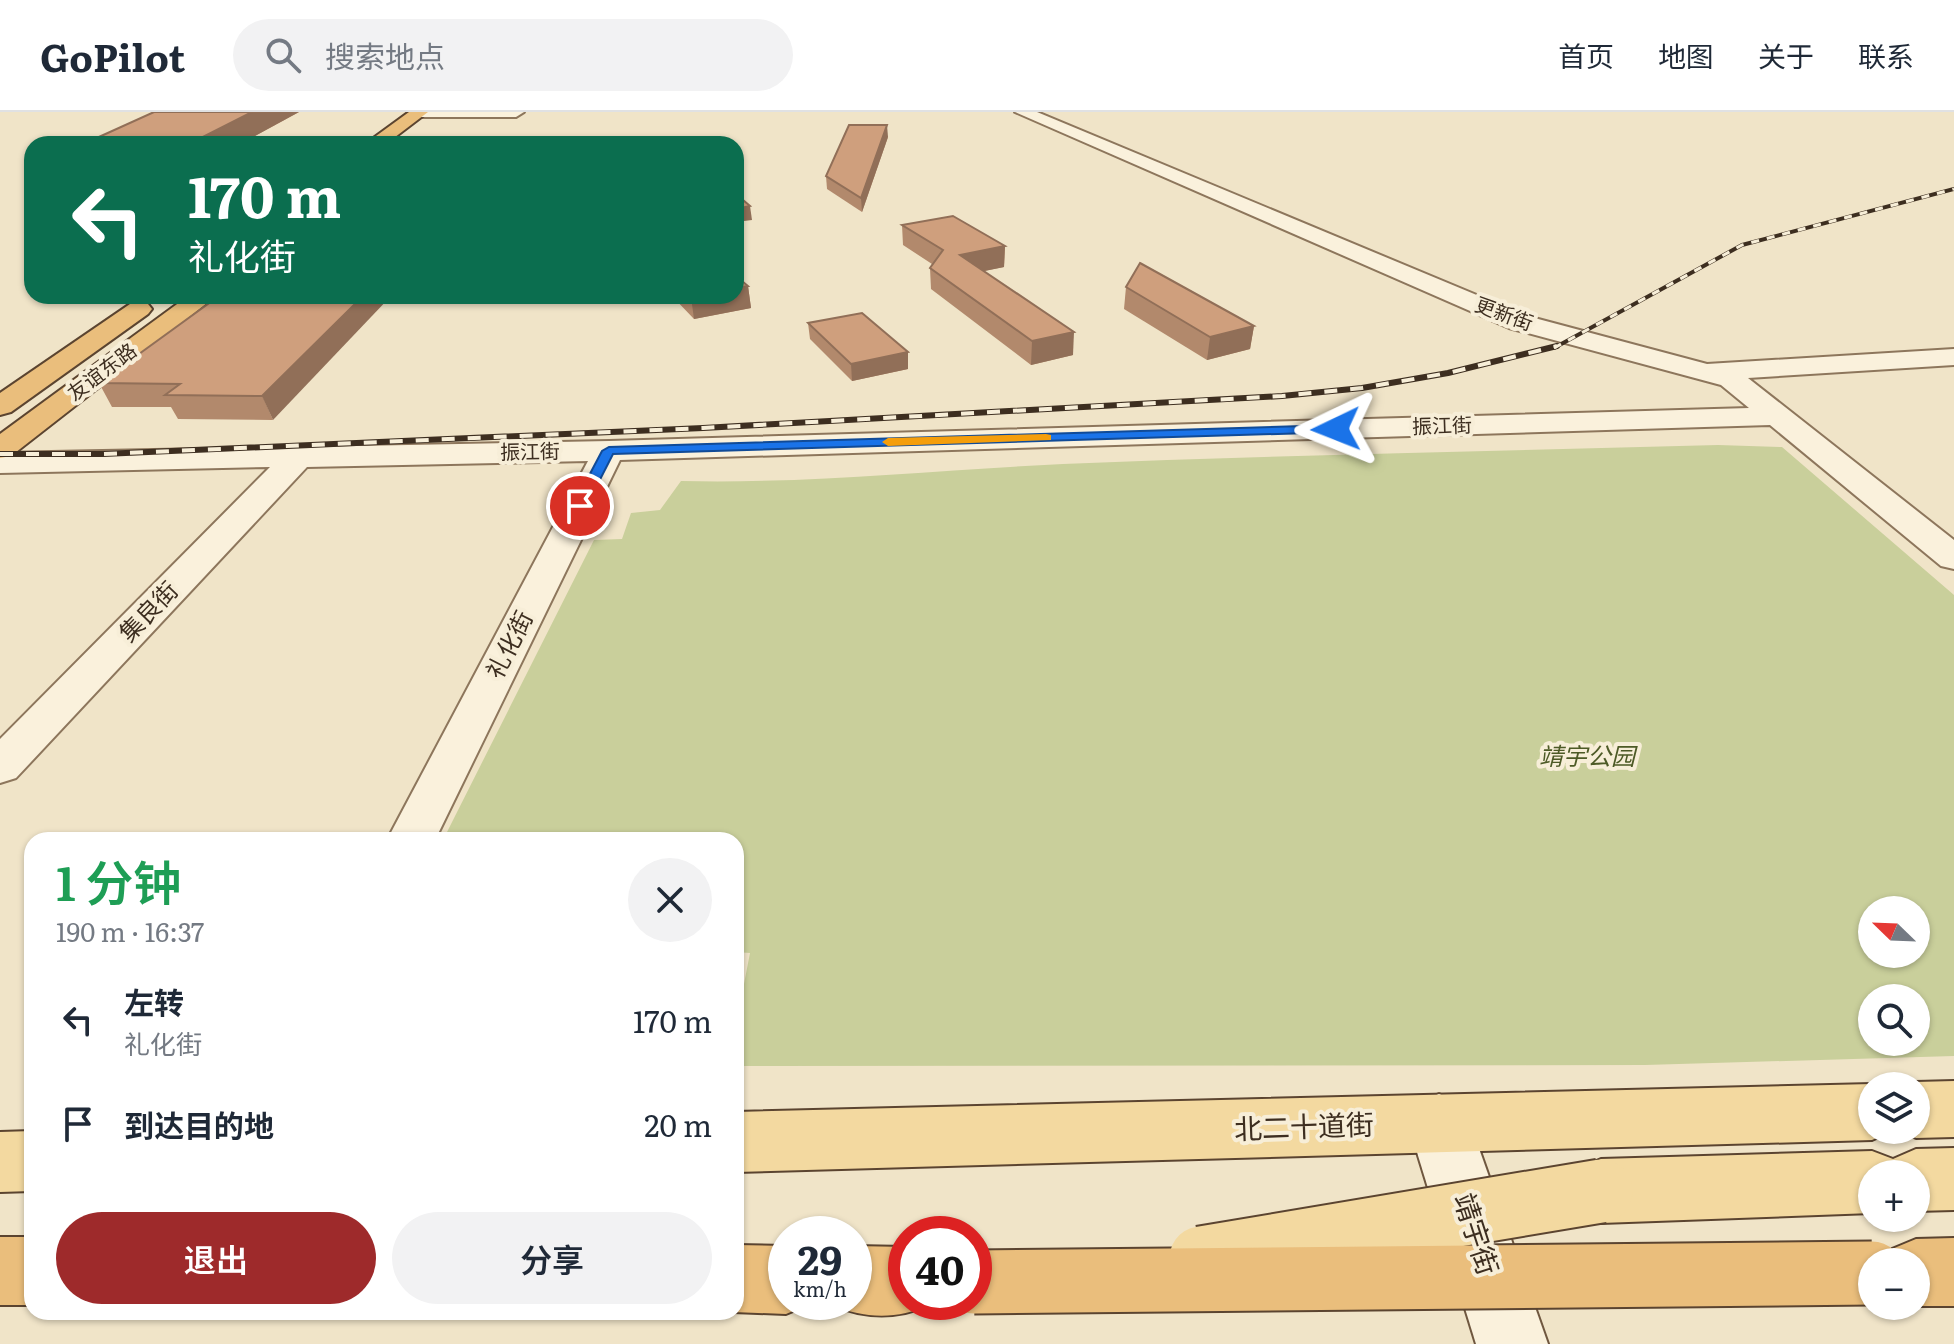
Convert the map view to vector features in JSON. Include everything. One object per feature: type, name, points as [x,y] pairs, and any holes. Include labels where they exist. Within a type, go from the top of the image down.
[{"type":"highway","points":[[389,136],[423,118],[450,112]]},
{"type":"highway","name":"友谊东路","points":[[0,406],[146,304]]},
{"type":"highway","name":"友谊东路","points":[[0,449],[193,304]]},
{"type":"highway","points":[[0,1271],[24,1271]]},
{"type":"highway","points":[[1930,1273],[1954,1272]]},
{"type":"highway","points":[[992,1282],[1858,1273]]},
{"type":"highway","points":[[744,1279],[768,1280]]},
{"type":"main road","points":[[1930,1110],[1954,1109]]},
{"type":"main road","name":"北二十道街","points":[[744,1142],[1858,1112]]},
{"type":"main road","points":[[0,1162],[24,1161]]},
{"type":"main road","points":[[1930,1180],[1954,1179]]},
{"type":"main road","points":[[1052,1283],[1601,1191],[1858,1182]]},
{"type":"street","points":[[450,112],[516,112]]},
{"type":"street","name":"更新街","points":[[1023,112],[1518,322],[1718,375],[1779,416],[1954,558]]},
{"type":"street","points":[[1718,375],[1954,357]]},
{"type":"street","points":[[1718,375],[1954,363]]},
{"type":"street","name":"振江街","points":[[0,463],[609,451],[1779,416]]},
{"type":"street","name":"礼化街","points":[[415,832],[609,451]]},
{"type":"street","name":"集良街","points":[[0,767],[298,457]]},
{"type":"street","name":"靖宇街","points":[[1439,1123],[1512,1344]]},
{"type":"green space","name":"靖宇公园","points":[[1718,445],[1782,447],[1954,595],[1954,1056],[1645,1065],[744,1066],[744,984],[750,953],[744,953],[744,832],[447,832],[594,540],[622,539],[631,513],[660,510],[681,481],[825,479],[1145,461]]},
{"type":"building","points":[[154,112],[252,112],[205,136],[101,136]]},
{"type":"building","points":[[849,125],[887,125],[861,198],[826,176]]},
{"type":"building","points":[[953,216],[1005,246],[960,255],[1074,332],[1032,341],[930,268],[943,250],[902,225]]},
{"type":"building","points":[[1140,263],[1254,326],[1210,337],[1126,287]]},
{"type":"building","points":[[208,304],[355,304],[262,396],[165,395],[180,384],[99,383]]},
{"type":"building","points":[[862,313],[908,352],[851,364],[808,323]]},
{"type":"railway","points":[[1554,348],[1742,245],[1954,189]]},
{"type":"railway","points":[[0,454],[103,454],[703,428],[1282,396],[1362,388],[1448,373],[1557,346]]},
{"type":"slow traffic","points":[[888,442],[1046,438]]},
{"type":"route","points":[[580,506],[609,451],[1336,429]]}]
